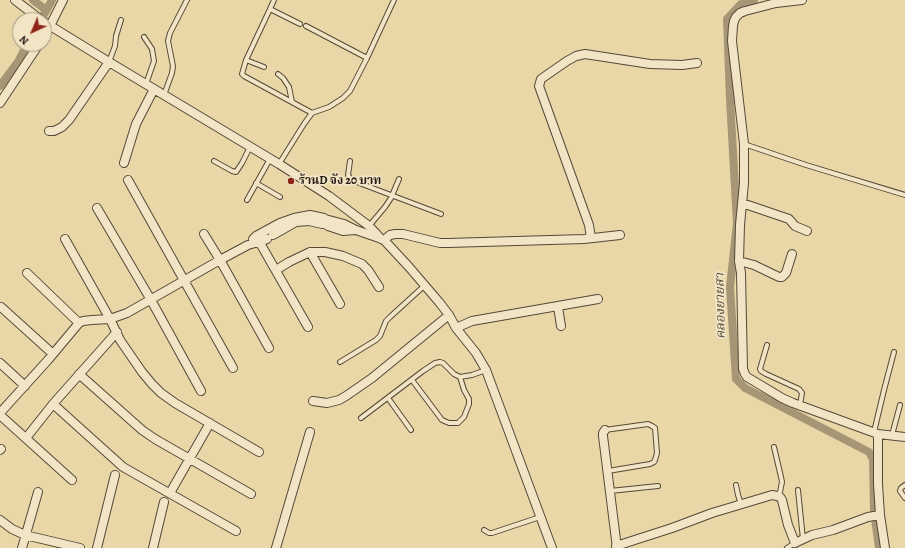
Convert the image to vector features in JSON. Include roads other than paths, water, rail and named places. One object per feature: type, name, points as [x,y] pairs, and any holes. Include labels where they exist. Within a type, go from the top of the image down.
[{"type":"street","points":[[15,0],[31,12]]},
{"type":"street","points":[[52,13],[63,0]]},
{"type":"street","points":[[802,0],[776,3],[745,11],[740,13],[734,20],[732,40],[744,144],[744,183],[739,261],[741,273],[743,369],[747,377],[782,398],[800,406],[876,433],[905,437]]},
{"type":"street","points":[[52,27],[279,164],[329,196],[369,226],[382,239],[425,285],[449,315],[456,328],[476,353],[486,370],[552,548]]},
{"type":"street","points":[[0,104],[34,52]]},
{"type":"street","points":[[591,238],[589,225],[539,86],[541,79],[567,61],[576,56],[585,54],[650,64],[682,65],[697,63]]},
{"type":"street","points":[[49,132],[62,127],[69,120],[109,62]]},
{"type":"street","points":[[124,163],[136,124],[154,89]]},
{"type":"street","points":[[128,180],[233,368]]},
{"type":"street","points":[[742,203],[789,219],[795,226],[807,231]]},
{"type":"street","points":[[97,208],[151,300],[201,391]]},
{"type":"street","points":[[264,238],[280,223],[295,220],[344,224],[382,239],[390,235],[403,234],[448,243],[584,239],[620,235]]},
{"type":"street","points":[[72,480],[0,414],[79,323],[88,320],[110,319],[127,313],[220,260],[264,238],[295,220]]},
{"type":"street","points":[[204,234],[269,348]]},
{"type":"street","points":[[264,238],[276,270],[308,327]]},
{"type":"street","points":[[65,239],[110,319],[120,340],[152,384],[161,393],[175,403],[259,452]]},
{"type":"street","points":[[276,270],[310,252],[325,252],[355,260],[362,264],[368,270],[379,287]]},
{"type":"street","points":[[310,252],[340,304]]},
{"type":"street","points":[[739,261],[754,265],[782,277],[786,273],[792,254]]},
{"type":"street","points":[[27,273],[79,323]]},
{"type":"street","points":[[456,328],[472,321],[598,299]]},
{"type":"street","points":[[1,307],[53,354]]},
{"type":"street","points":[[558,307],[561,326]]},
{"type":"street","points":[[313,401],[327,403],[339,400],[346,396],[372,378],[449,315]]},
{"type":"street","points":[[26,438],[52,404],[117,332]]},
{"type":"street","points":[[0,363],[25,386]]},
{"type":"street","points":[[79,374],[142,430],[251,494]]},
{"type":"street","points":[[52,404],[123,467],[236,531]]},
{"type":"street","points":[[170,493],[210,423]]},
{"type":"street","points":[[605,430],[602,436],[617,547],[712,513],[772,495],[780,497],[782,500],[794,543],[812,535],[879,516]]},
{"type":"street","points":[[276,548],[310,432]]},
{"type":"street","points":[[876,433],[879,516],[885,548]]},
{"type":"street","points":[[97,548],[115,475]]},
{"type":"street","points":[[22,548],[38,492]]},
{"type":"street","points":[[153,548],[164,502]]},
{"type":"street","points":[[0,520],[12,529],[25,535],[80,548]]},
{"type":"lane","points":[[163,95],[172,73],[173,66],[168,41],[170,32],[187,0]]},
{"type":"lane","points":[[274,0],[246,60],[242,72],[244,76],[312,113]]},
{"type":"lane","points":[[279,164],[312,113],[329,107],[347,95],[353,86],[394,0]]},
{"type":"lane","points":[[270,9],[300,24]]},
{"type":"lane","points":[[109,62],[115,46],[116,36],[121,20]]},
{"type":"lane","points":[[306,26],[366,58]]},
{"type":"lane","points":[[144,37],[152,49],[154,61],[146,84]]},
{"type":"lane","points":[[246,60],[264,67]]},
{"type":"lane","points":[[278,74],[283,78],[289,87],[292,102]]},
{"type":"lane","points":[[744,144],[806,165],[905,195]]},
{"type":"lane","points":[[214,161],[236,172],[250,147]]},
{"type":"lane","points":[[246,200],[270,159]]},
{"type":"lane","points":[[350,161],[348,176],[354,181],[441,214]]},
{"type":"lane","points":[[369,226],[385,207],[392,196],[399,179]]},
{"type":"lane","points":[[256,183],[280,197]]},
{"type":"lane","points":[[340,362],[376,340],[380,336],[386,321],[390,316],[425,285]]},
{"type":"lane","points":[[767,345],[760,368],[761,370],[766,374],[799,389],[802,393],[800,406]]},
{"type":"lane","points":[[876,433],[884,390],[894,352]]},
{"type":"lane","points":[[361,418],[436,363],[443,363],[454,374],[460,377],[486,370]]},
{"type":"lane","points":[[412,380],[442,420],[449,423],[458,423],[464,417],[469,404],[469,399],[464,390],[460,377]]},
{"type":"lane","points":[[388,398],[411,430]]},
{"type":"lane","points":[[892,436],[900,405]]},
{"type":"lane","points":[[605,430],[648,424],[655,428],[656,453],[654,462],[650,464],[607,471]]},
{"type":"lane","points":[[774,447],[782,482],[777,496]]},
{"type":"lane","points":[[736,485],[740,504]]},
{"type":"lane","points":[[905,485],[900,491],[905,498]]},
{"type":"lane","points":[[610,491],[658,486]]},
{"type":"lane","points":[[798,490],[803,539]]},
{"type":"lane","points":[[484,530],[488,533],[492,533],[541,517]]},
{"type":"lane","points":[[787,548],[794,543]]},
{"type":"waterway","points":[[33,0],[46,10]]},
{"type":"waterway","points":[[45,12],[52,0]]},
{"type":"waterway","name":"คลองยายสา","points":[[754,0],[741,4],[727,19],[737,223],[730,287],[736,379],[745,388],[869,452],[873,459],[874,511],[879,548]]},
{"type":"waterway","points":[[0,86],[18,62],[23,52]]},
{"type":"place","name":"ร้านD จัง 20 บาท","points":[[291,181]]}]
